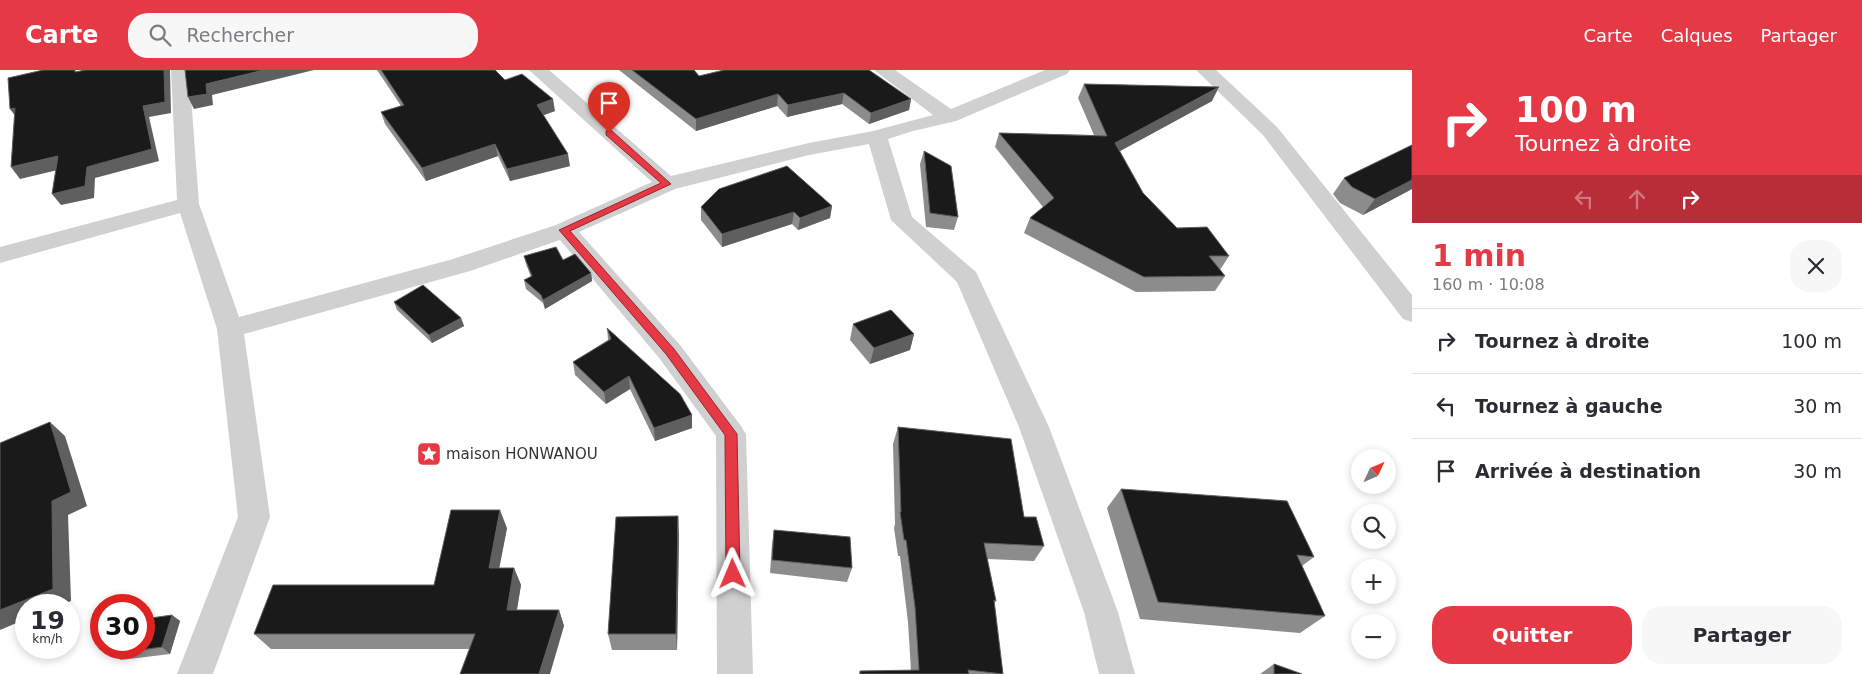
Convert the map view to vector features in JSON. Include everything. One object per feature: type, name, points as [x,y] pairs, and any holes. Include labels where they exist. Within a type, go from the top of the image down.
[{"type":"street","points":[[180,70],[188,204],[230,329],[254,517],[195,674]]},
{"type":"street","points":[[538,70],[667,184]]},
{"type":"street","points":[[882,70],[949,117]]},
{"type":"street","points":[[230,329],[461,265],[564,230],[667,184],[809,149],[877,136],[908,126],[949,117],[1061,70]]},
{"type":"street","points":[[1205,70],[1270,131],[1412,313]]},
{"type":"street","points":[[877,136],[902,220],[967,278],[1030,418],[1101,612],[1117,674]]},
{"type":"street","points":[[0,255],[188,204]]},
{"type":"street","points":[[564,230],[670,352],[731,434],[735,674]]},
{"type":"building","points":[[43,70],[75,70],[75,72],[85,70],[164,70],[165,102],[143,106],[152,149],[87,167],[85,186],[52,194],[58,156],[11,167],[15,108],[10,109],[8,78]]},
{"type":"building","points":[[185,70],[264,70],[206,84],[207,94],[188,97]]},
{"type":"building","points":[[381,70],[495,70],[505,80],[522,74],[553,99],[537,105],[568,154],[507,169],[495,144],[422,168],[381,112],[404,105]]},
{"type":"building","points":[[632,70],[694,70],[699,76],[724,70],[869,70],[911,99],[871,113],[844,93],[788,105],[778,94],[696,119]]},
{"type":"building","points":[[1084,84],[1219,87],[1115,143],[1143,193],[1177,228],[1207,227],[1229,256],[1209,256],[1225,276],[1144,277],[1030,218],[1054,198],[999,133],[1107,136]]},
{"type":"building","points":[[1412,145],[1412,180],[1375,199],[1352,187],[1344,178]]},
{"type":"building","points":[[924,151],[951,166],[958,217],[930,213]]},
{"type":"building","points":[[787,166],[832,206],[800,218],[794,212],[722,234],[701,207],[719,189]]},
{"type":"building","points":[[556,247],[563,260],[575,254],[591,273],[543,300],[541,295],[524,280],[532,276],[524,256]]},
{"type":"building","points":[[423,285],[461,318],[429,335],[394,302]]},
{"type":"building","points":[[891,310],[914,334],[874,348],[853,324]]},
{"type":"building","points":[[607,328],[680,394],[692,415],[654,428],[629,376],[604,392],[573,362],[611,339]]},
{"type":"building","points":[[50,422],[71,492],[52,501],[53,589],[40,594],[15,594],[15,604],[0,610],[0,443]]},
{"type":"building","points":[[898,427],[1011,439],[1024,517],[1036,517],[1044,546],[984,543],[996,601],[994,600],[1003,674],[968,670],[969,674],[860,674],[860,671],[919,670],[915,607],[906,540],[904,540],[900,512]]},
{"type":"building","points":[[1121,489],[1287,501],[1314,557],[1297,555],[1325,616],[1158,602]]},
{"type":"building","points":[[451,510],[500,510],[489,568],[514,568],[507,610],[559,610],[539,674],[460,674],[475,634],[254,634],[273,585],[434,585]]},
{"type":"building","points":[[678,516],[676,634],[608,634],[616,517]]},
{"type":"building","points":[[774,530],[850,537],[852,568],[772,560]]},
{"type":"building","points":[[172,615],[162,647],[155,648],[155,617]]},
{"type":"building","points":[[1274,664],[1302,674],[1274,674]]},
{"type":"place","name":"maison HONWANOU","points":[[429,454]]},
{"type":"route","points":[[609,133],[667,184],[564,230],[670,352],[731,434],[733,574]]}]
